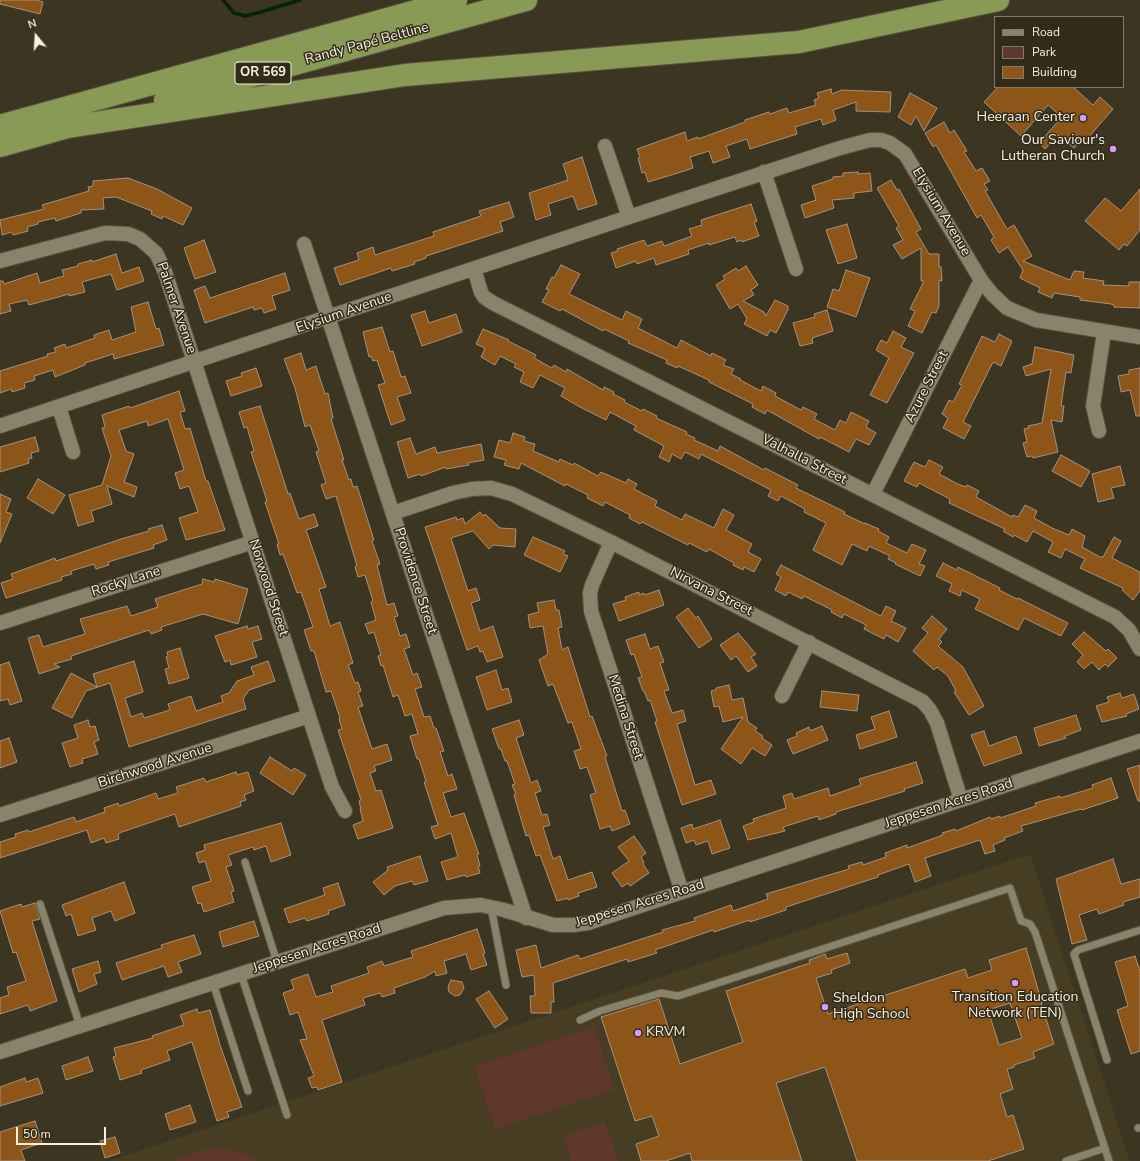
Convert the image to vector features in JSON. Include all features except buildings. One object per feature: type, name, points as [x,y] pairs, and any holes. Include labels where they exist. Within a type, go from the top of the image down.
[{"type":"highway","name":"Randy Papé Beltline","points":[[0,126],[435,4],[456,0]]},
{"type":"highway","name":"Randy Papé Beltline","points":[[0,146],[526,0]]},
{"type":"highway","points":[[68,127],[405,75],[799,42],[998,0]]},
{"type":"street","name":"Elysium Avenue","points":[[0,426],[194,363],[764,172],[858,142],[881,140],[898,148],[910,161],[981,280],[999,301],[1026,318],[1140,337]]},
{"type":"street","points":[[605,146],[629,217]]},
{"type":"street","points":[[764,172],[796,269]]},
{"type":"street","name":"Palmer Avenue","points":[[0,261],[105,233],[128,234],[140,239],[156,253],[162,262],[194,363]]},
{"type":"street","name":"Providence Street","points":[[304,244],[526,918]]},
{"type":"street","name":"Valhalla Street","points":[[474,269],[481,292],[484,297],[493,303],[1115,617],[1129,630],[1140,649]]},
{"type":"street","name":"Azure Street","points":[[873,494],[981,280]]},
{"type":"street","points":[[964,313],[978,303],[986,301],[999,301]]},
{"type":"street","points":[[1099,431],[1093,406],[1104,332]]},
{"type":"street","name":"Norwood Street","points":[[194,363],[332,787],[345,811]]},
{"type":"street","points":[[58,407],[73,452]]},
{"type":"street","name":"Nirvana Street","points":[[393,513],[453,493],[472,489],[491,488],[512,494],[611,542],[922,701],[936,723],[962,800]]},
{"type":"street","name":"Rocky Lane","points":[[0,623],[253,542]]},
{"type":"street","name":"Medina Street","points":[[611,542],[591,589],[591,611],[682,892]]},
{"type":"street","points":[[782,696],[809,642]]},
{"type":"street","name":"Birchwood Avenue","points":[[0,815],[309,716]]},
{"type":"street","name":"Jeppesen Acres Road","points":[[0,1052],[444,908],[470,905],[491,907],[526,918],[559,925],[584,924],[1140,741]]},
{"type":"lane","points":[[245,862],[277,962]]},
{"type":"lane","points":[[580,1020],[600,1011],[661,993],[678,996],[1010,888],[1021,921],[1030,924],[1035,932],[1109,1161]]},
{"type":"lane","points":[[40,904],[80,1026]]},
{"type":"lane","points":[[491,907],[506,985]]},
{"type":"lane","points":[[1108,1060],[1074,954],[1078,950],[1140,930]]},
{"type":"lane","points":[[241,974],[287,1115]]},
{"type":"lane","points":[[213,983],[248,1091]]},
{"type":"lane","points":[[1066,1161],[1105,1148]]},
{"type":"shaded area","name":"Sheldon High School","points":[[1030,854],[1130,1161],[109,1161]]},
{"type":"green space","points":[[594,1027],[615,1089],[495,1129],[474,1066]]},
{"type":"green space","points":[[605,1122],[618,1161],[571,1161],[563,1136]]},
{"type":"green space","points":[[218,1148],[243,1153],[257,1161],[175,1161],[193,1152]]},
{"type":"waterway","points":[[223,0],[234,13],[245,16],[300,0]]},
{"type":"place","name":"Heeraan Center","points":[[1083,118]]},
{"type":"place","name":"Our Saviour's Lutheran Church","points":[[1113,149]]},
{"type":"place","name":"Transition Education Network (TEN)","points":[[1015,983]]},
{"type":"place","name":"Sheldon High School","points":[[825,1007]]},
{"type":"place","name":"KRVM","points":[[638,1033]]}]
